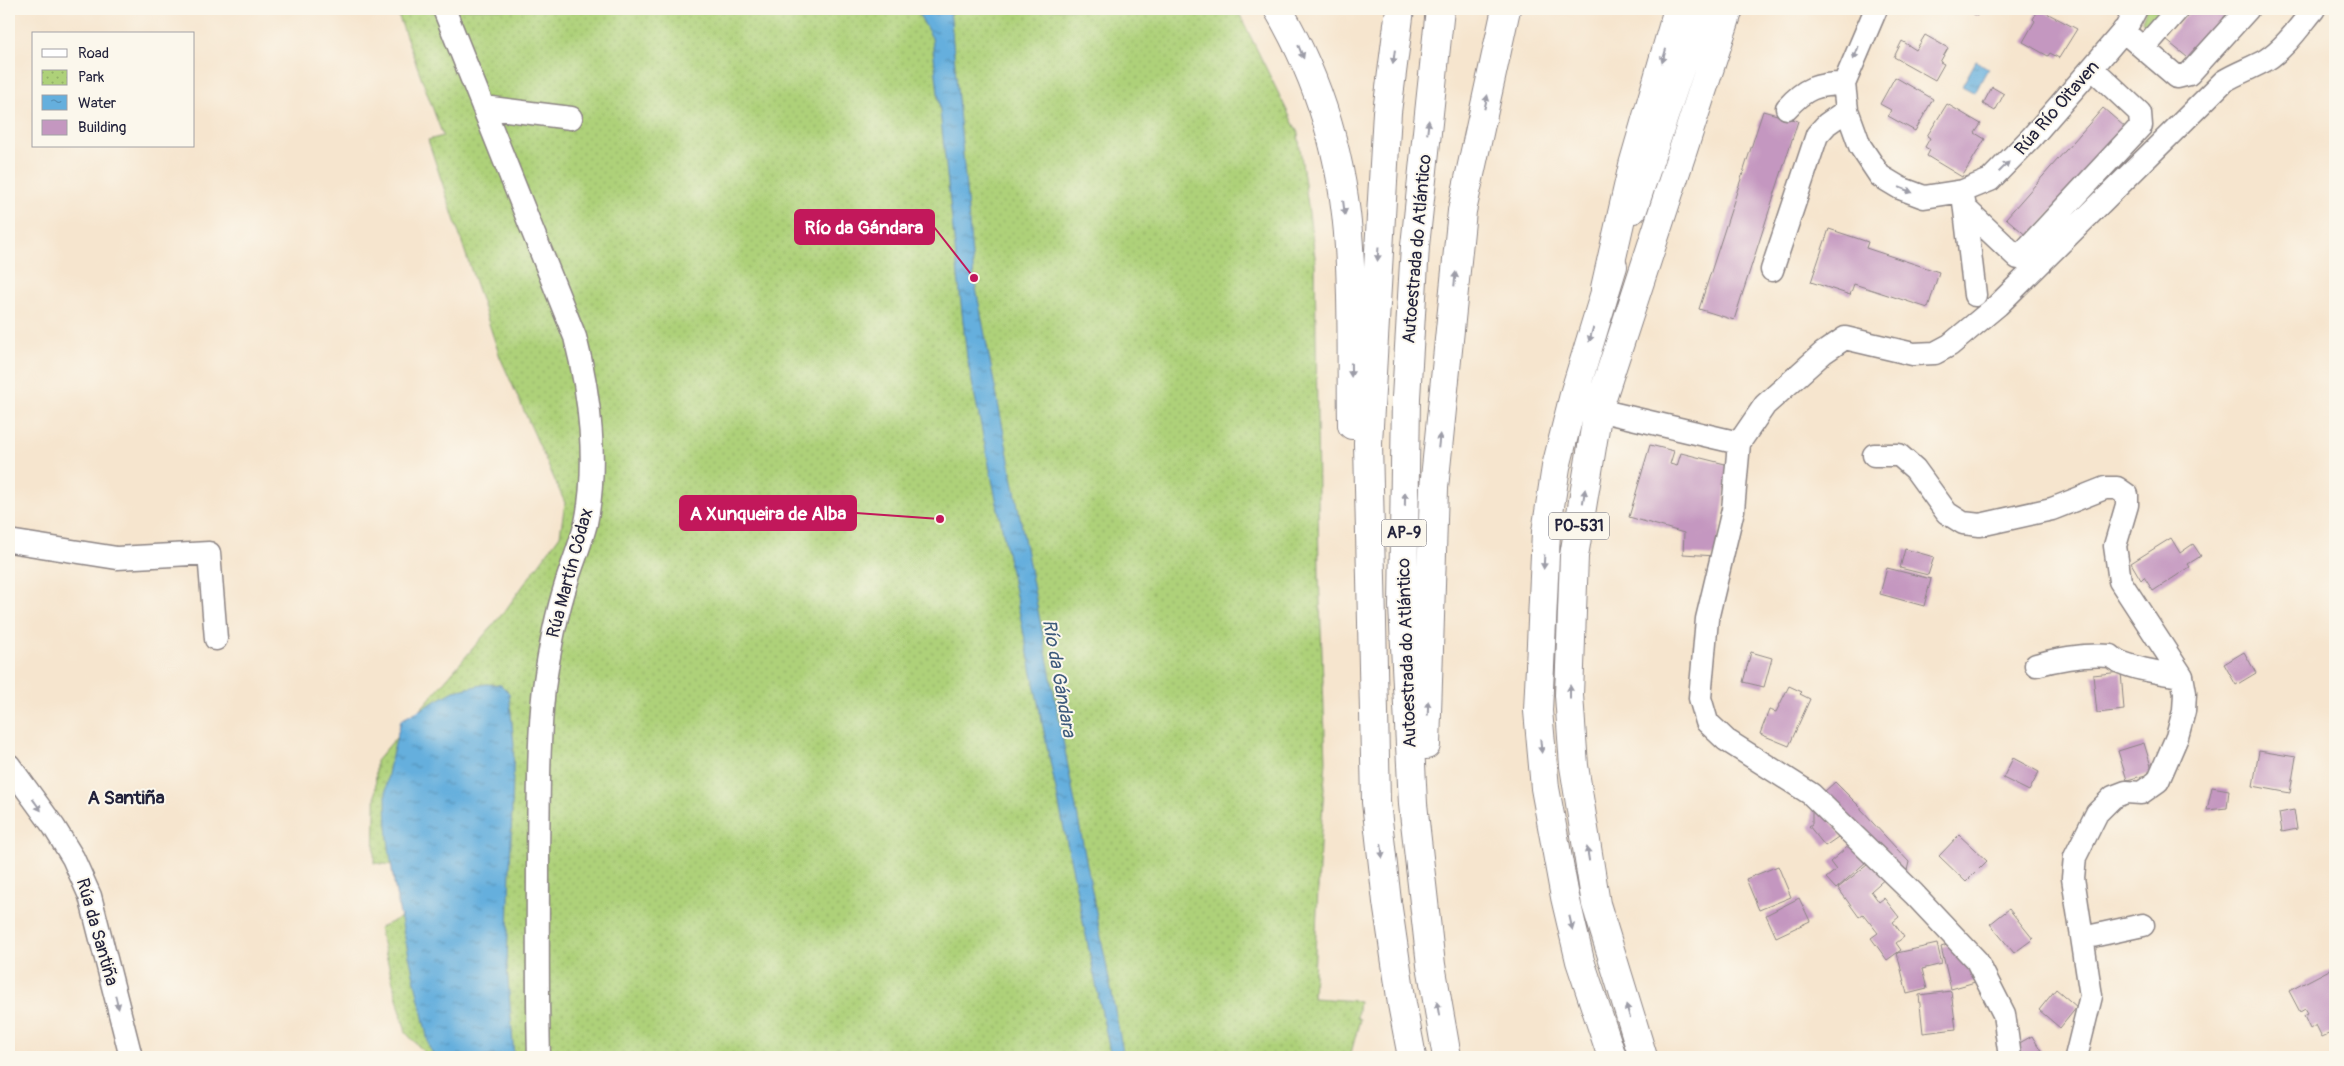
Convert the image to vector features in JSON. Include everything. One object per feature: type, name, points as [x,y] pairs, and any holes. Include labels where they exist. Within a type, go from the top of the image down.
[{"type":"main road","points":[[1278,9],[1299,45],[1317,92],[1333,141],[1343,194],[1349,246],[1358,728],[1376,802]]},
{"type":"main road","name":"Autoestrada do Atlántico","points":[[1400,9],[1387,112],[1368,443],[1376,802],[1387,902],[1412,1057]]},
{"type":"main road","name":"Autoestrada do Atlántico","points":[[1440,9],[1415,246],[1406,398],[1403,606],[1413,804],[1424,914],[1447,1057]]},
{"type":"main road","points":[[1424,914],[1425,790],[1434,488],[1462,211],[1506,9]]},
{"type":"main road","name":"PO-531","points":[[1643,1057],[1596,904],[1574,766],[1569,695],[1574,556],[1598,410],[1729,9]]},
{"type":"main road","name":"PO-531","points":[[1612,1057],[1580,961],[1565,897],[1545,788],[1538,711],[1546,532],[1556,467],[1575,391],[1605,288],[1633,165],[1691,13]]},
{"type":"street","name":"Rúa Martín Códax","points":[[444,9],[575,337],[585,375],[591,426],[590,498],[585,525],[559,611],[544,688],[539,765],[537,996],[540,1057]]},
{"type":"street","points":[[1787,108],[1800,93],[1823,84],[1844,84],[1876,9]]},
{"type":"street","name":"Rúa Río Oitaven","points":[[1844,84],[1847,110],[1860,146],[1880,176],[1900,188],[1924,197],[1964,200],[2004,167],[2123,31],[2136,9]]},
{"type":"street","points":[[2144,48],[2178,9]]},
{"type":"street","points":[[2123,31],[2177,77],[2189,74],[2248,9]]},
{"type":"street","points":[[2010,1057],[2004,1014],[1977,960],[1914,894],[1811,794],[1726,740],[1707,722],[1700,698],[1707,619],[1733,510],[1739,443],[1765,405],[1823,353],[1845,338],[1913,354],[1934,353],[1950,345],[1998,305],[2224,81],[2241,70],[2266,60],[2280,49],[2314,9]]},
{"type":"street","points":[[1964,200],[2018,258],[2032,245],[2141,126],[2140,113],[2092,68]]},
{"type":"street","points":[[483,107],[570,118]]},
{"type":"street","points":[[1772,270],[1818,135],[1827,124],[1847,110]]},
{"type":"street","points":[[1964,200],[1976,296]]},
{"type":"street","points":[[1598,410],[1739,443]]},
{"type":"street","points":[[1874,455],[1899,455],[1915,469],[1947,513],[1963,523],[1980,525],[2052,509],[2105,488],[2116,488],[2127,496],[2127,505],[2114,546],[2120,581],[2182,676],[2185,693],[2184,711],[2177,737],[2158,781],[2141,793],[2126,792],[2113,797],[2097,813],[2075,857],[2072,878],[2091,996],[2076,1057]]},
{"type":"street","points":[[9,541],[117,558],[209,553],[216,639]]},
{"type":"street","points":[[2036,664],[2060,658],[2096,655],[2110,656],[2117,662],[2182,676]]},
{"type":"street","name":"Rúa da Santiña","points":[[9,765],[54,827],[73,858],[90,896],[131,1057]]},
{"type":"street","points":[[2083,938],[2143,925]]},
{"type":"green space","points":[[396,9],[1237,9],[1298,133],[1315,257],[1319,574],[1326,761],[1313,998],[1359,1001],[1357,1018],[1360,1019],[1350,1057],[429,1057],[406,1033],[379,928],[428,904],[412,867],[374,863],[376,761],[504,612],[560,535],[565,503],[500,357],[428,140],[443,136]]},
{"type":"green space","points":[[2146,9],[2171,9],[2149,29],[2142,21]]},
{"type":"water","points":[[916,9],[950,9],[974,278],[1124,1057],[1111,1057],[967,358],[932,38]]},
{"type":"water","points":[[1976,61],[1988,68],[1975,93],[1962,86]]},
{"type":"water","points":[[486,684],[501,685],[509,693],[514,744],[507,966],[514,1056],[435,1057],[429,1047],[395,888],[387,823],[387,783],[401,720],[454,691]]},
{"type":"building","points":[[1965,9],[1981,9],[1977,16]]},
{"type":"building","points":[[2039,9],[2077,29],[2059,58],[2050,53],[2048,56],[2023,42],[2035,21],[2033,19]]},
{"type":"building","points":[[2192,9],[2231,9],[2223,18],[2227,21],[2201,51],[2196,47],[2187,57],[2166,40]]},
{"type":"building","points":[[1925,35],[1948,48],[1940,62],[1944,64],[1935,80],[1894,57],[1902,41],[1916,50]]},
{"type":"building","points":[[1895,77],[1933,99],[1915,131],[1888,116],[1891,110],[1880,104]]},
{"type":"building","points":[[1992,87],[2004,94],[1995,111],[1983,104]]},
{"type":"building","points":[[1947,104],[1981,124],[1975,133],[1985,139],[1962,177],[1927,156],[1930,150],[1925,147],[1930,138],[1927,136]]},
{"type":"building","points":[[2103,108],[2125,127],[2029,238],[2006,218]]},
{"type":"building","points":[[1763,111],[1798,121],[1734,320],[1699,309]]},
{"type":"building","points":[[1829,229],[1868,242],[1866,248],[1939,272],[1928,308],[1854,284],[1850,295],[1811,282]]},
{"type":"building","points":[[1650,445],[1674,451],[1670,464],[1677,466],[1681,453],[1729,465],[1716,556],[1683,554],[1684,533],[1629,517]]},
{"type":"building","points":[[2171,538],[2180,553],[2193,544],[2201,556],[2188,564],[2190,567],[2153,591],[2144,577],[2141,580],[2131,563]]},
{"type":"building","points":[[1905,549],[1934,557],[1928,575],[1900,568]]},
{"type":"building","points":[[1887,568],[1931,579],[1924,606],[1880,594]]},
{"type":"building","points":[[1751,652],[1772,658],[1764,687],[1743,682]]},
{"type":"building","points":[[2244,652],[2256,673],[2236,685],[2224,664]]},
{"type":"building","points":[[2121,672],[2124,710],[2097,713],[2093,675]]},
{"type":"building","points":[[1789,686],[1802,692],[1800,694],[1810,699],[1789,746],[1760,734],[1769,710],[1776,712]]},
{"type":"building","points":[[2144,743],[2153,773],[2127,780],[2118,751]]},
{"type":"building","points":[[2259,751],[2296,757],[2290,793],[2253,786]]},
{"type":"building","points":[[2013,758],[2039,772],[2029,791],[2003,778]]},
{"type":"building","points":[[1835,782],[1909,862],[1905,879],[1824,792]]},
{"type":"building","points":[[2212,787],[2229,790],[2227,808],[2207,810]]},
{"type":"building","points":[[1819,806],[1841,835],[1825,846],[1809,826],[1812,824],[1812,811]]},
{"type":"building","points":[[2294,810],[2297,829],[2282,832],[2279,813]]},
{"type":"building","points":[[1959,835],[1987,861],[1966,882],[1939,856]]},
{"type":"building","points":[[1852,843],[1868,860],[1836,889],[1826,878],[1836,870],[1830,862]]},
{"type":"building","points":[[1872,861],[1887,877],[1871,891],[1879,902],[1884,898],[1899,917],[1893,922],[1904,937],[1896,943],[1901,950],[1887,960],[1871,938],[1878,933],[1863,914],[1859,917],[1838,888]]},
{"type":"building","points":[[1778,866],[1791,897],[1759,910],[1746,879]]},
{"type":"building","points":[[1799,898],[1810,921],[1776,937],[1766,915]]},
{"type":"building","points":[[2009,909],[2033,939],[2014,953],[1990,924]]},
{"type":"building","points":[[1956,942],[1968,960],[1975,982],[1951,989],[1941,947]]},
{"type":"building","points":[[1937,944],[1942,964],[1922,969],[1927,989],[1907,994],[1897,953]]},
{"type":"building","points":[[2335,967],[2335,1031],[2322,1037],[2316,1025],[2310,1029],[2304,1016],[2308,1014],[2305,1009],[2300,1012],[2289,991]]},
{"type":"building","points":[[2056,989],[2077,1007],[2060,1028],[2039,1010]]},
{"type":"building","points":[[1951,991],[1956,1029],[1923,1033],[1919,995]]},
{"type":"building","points":[[2032,1036],[2045,1057],[2018,1057],[2016,1045]]},
{"type":"place","name":"Río da Gándara","points":[[974,278]]},
{"type":"place","name":"A Xunqueira de Alba","points":[[940,519]]},
{"type":"district","name":"A Santiña","points":[[126,798]]}]
